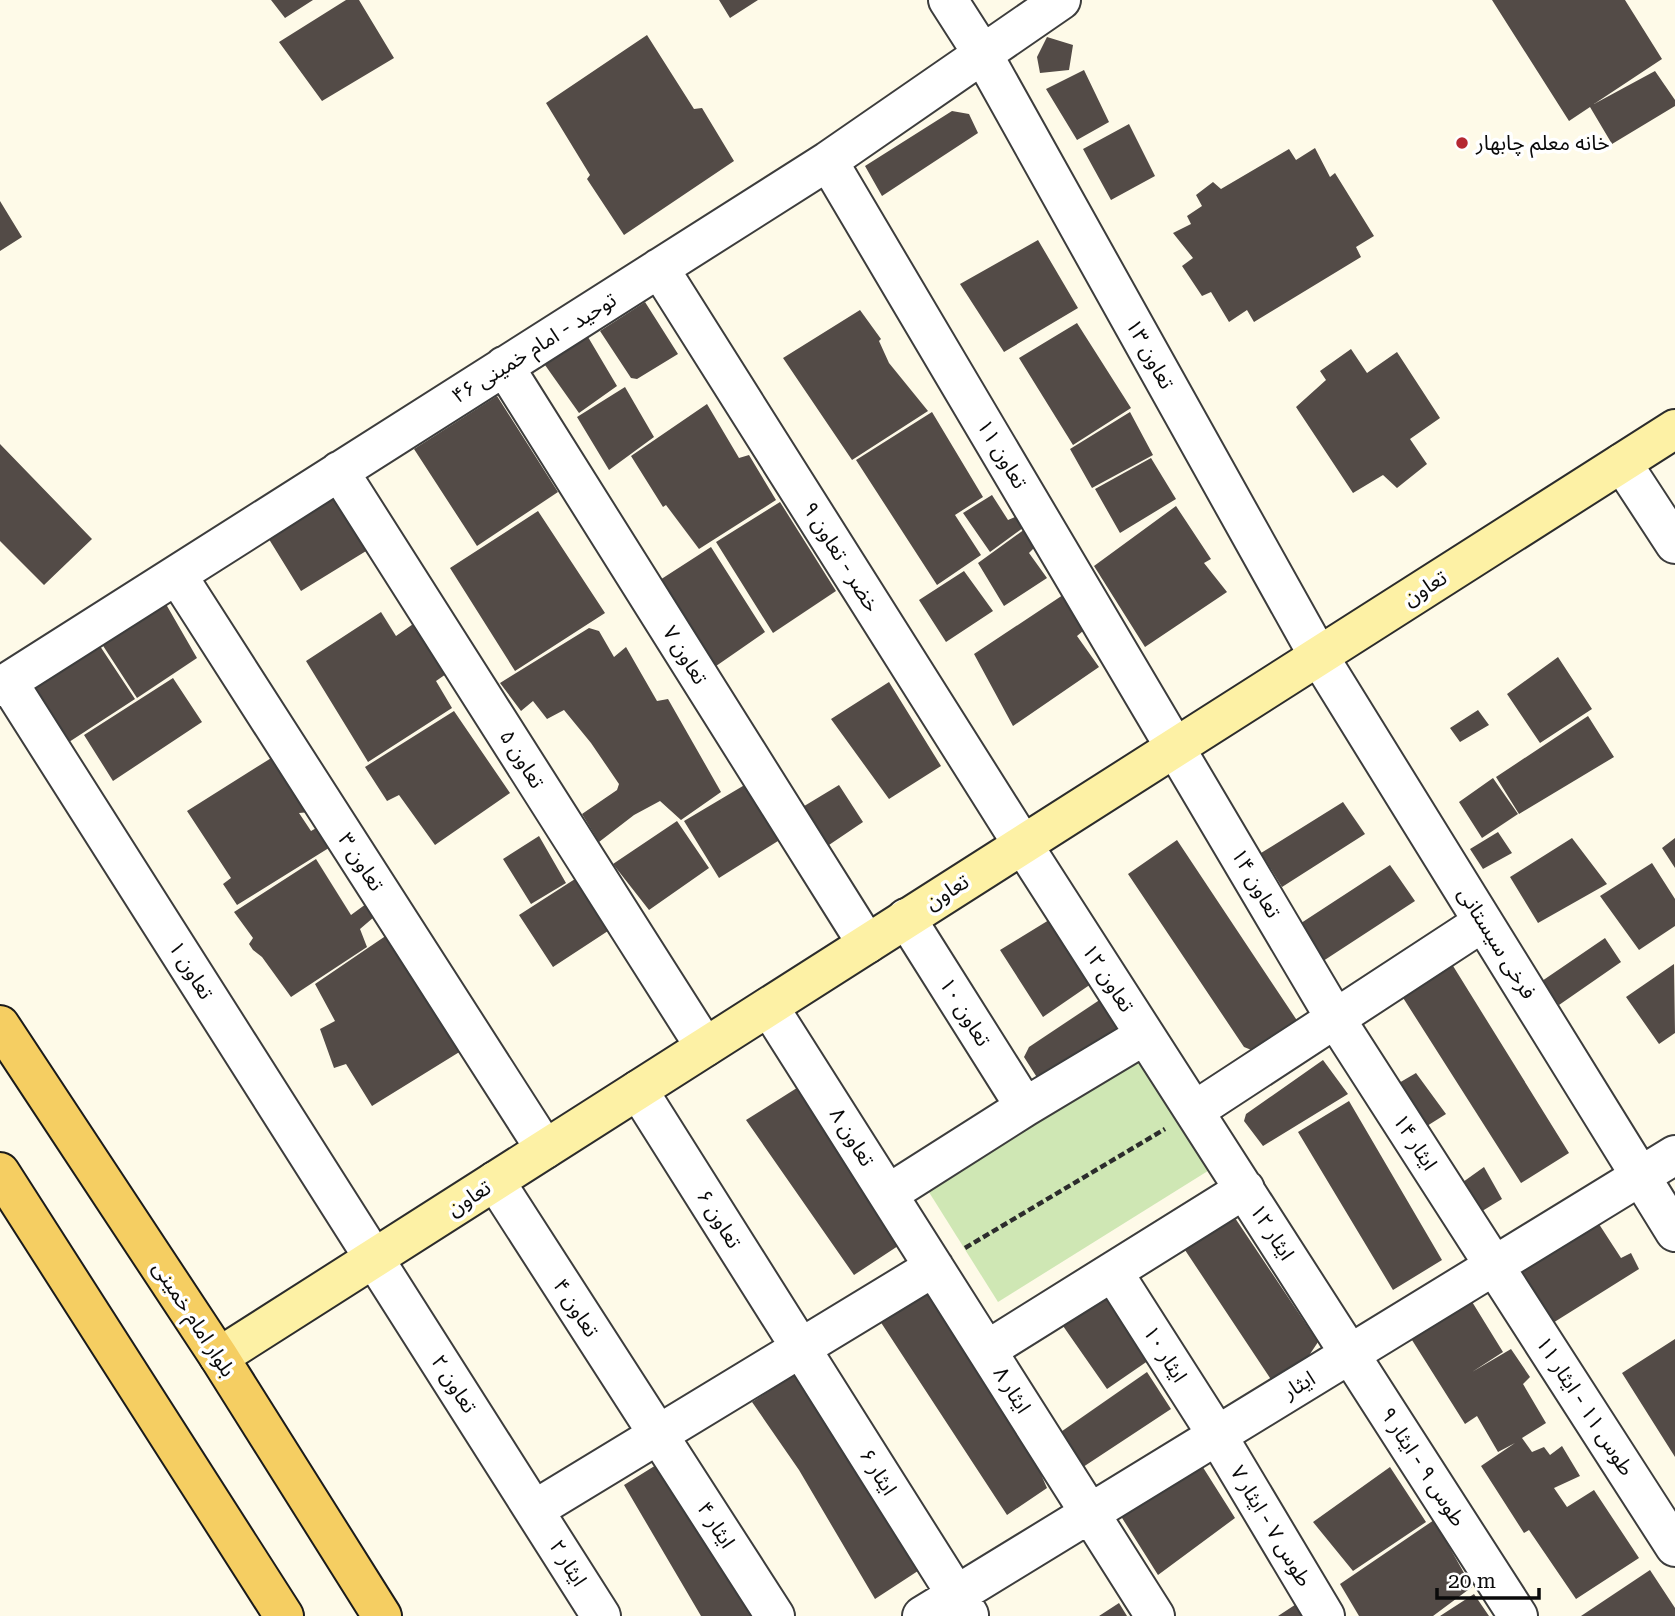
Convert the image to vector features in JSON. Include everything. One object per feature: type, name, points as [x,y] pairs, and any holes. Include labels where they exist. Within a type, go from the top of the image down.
[{"type":"main road","name":"تعاون","points":[[219,1357],[1675,429]]},
{"type":"main road","name":"بلوار امام خمینی","points":[[0,1025],[219,1357],[382,1616]]},
{"type":"main road","points":[[0,1172],[284,1616]]},
{"type":"street","name":"تعاون ۱۳","points":[[948,0],[982,53],[1318,655]]},
{"type":"street","name":"توحید - امام خمینی ۴۶","points":[[4,685],[828,161],[1061,0]]},
{"type":"street","name":"تعاون ۱۱","points":[[828,161],[1176,747]]},
{"type":"street","name":"خضر - تعاون ۹","points":[[659,268],[1023,845]]},
{"type":"street","name":"تعاون ۷","points":[[505,366],[866,944]]},
{"type":"street","points":[[1622,463],[1675,544]]},
{"type":"street","name":"تعاون ۵","points":[[339,471],[705,1047]]},
{"type":"street","name":"تعاون ۳","points":[[177,575],[545,1149]]},
{"type":"street","name":"فرخی سیستانی","points":[[1318,655],[1675,1232]]},
{"type":"street","name":"تعاون ۱","points":[[4,685],[374,1259]]},
{"type":"street","name":"تعاون ۱۴","points":[[1176,747],[1335,1018]]},
{"type":"street","name":"تعاون ۱۲","points":[[1023,845],[1194,1111]]},
{"type":"street","name":"تعاون ۱۰","points":[[906,918],[1025,1107]]},
{"type":"street","points":[[1194,1111],[1483,922]]},
{"type":"street","name":"تعاون ۸","points":[[769,1007],[934,1267]]},
{"type":"street","name":"ایثار ۱۴","points":[[1335,1018],[1495,1265]]},
{"type":"street","points":[[888,1194],[1145,1035]]},
{"type":"street","name":"تعاون ۶","points":[[638,1090],[800,1348]]},
{"type":"street","name":"ایثار ۱۲","points":[[1194,1111],[1350,1354]]},
{"type":"street","name":"ایثار","points":[[922,1616],[963,1606],[1090,1513],[1675,1155]]},
{"type":"street","name":"تعاون ۴","points":[[495,1181],[658,1435]]},
{"type":"street","points":[[987,1350],[1245,1189]]},
{"type":"street","name":"تعاون ۲","points":[[374,1259],[534,1510]]},
{"type":"street","name":"طوس ۱۱ - ایثار ۱۱","points":[[1495,1265],[1675,1547]]},
{"type":"street","points":[[534,1510],[934,1267]]},
{"type":"street","name":"ایثار ۸","points":[[934,1267],[1155,1616]]},
{"type":"street","name":"ایثار ۱۰","points":[[1113,1272],[1217,1435]]},
{"type":"street","name":"ایثار ۶","points":[[800,1348],[963,1606]]},
{"type":"street","name":"طوس ۹ - ایثار ۹","points":[[1350,1354],[1518,1616]]},
{"type":"street","name":"ایثار ۴","points":[[658,1435],[775,1616]]},
{"type":"street","name":"طوس ۷ - ایثار ۷","points":[[1217,1435],[1325,1616]]},
{"type":"street","name":"ایثار ۲","points":[[534,1510],[601,1616]]},
{"type":"path","points":[[934,1267],[1194,1111]]},
{"type":"green space","points":[[1140,1056],[1211,1169],[998,1302],[927,1189]]},
{"type":"building","points":[[271,0],[313,0],[285,18]]},
{"type":"building","points":[[346,0],[359,0],[394,58],[322,101],[279,42]]},
{"type":"building","points":[[719,0],[758,0],[730,18]]},
{"type":"building","points":[[1492,0],[1625,0],[1662,59],[1594,104],[1655,71],[1675,100],[1675,106],[1612,144],[1590,107],[1569,121]]},
{"type":"building","points":[[647,35],[694,109],[702,108],[734,161],[624,235],[587,179],[590,175],[546,103]]},
{"type":"building","points":[[1047,37],[1073,45],[1069,70],[1040,73],[1037,57]]},
{"type":"building","points":[[1084,70],[1109,122],[1077,140],[1046,89]]},
{"type":"building","points":[[952,111],[969,114],[978,133],[882,196],[865,166]]},
{"type":"building","points":[[1129,124],[1155,176],[1111,200],[1083,149]]},
{"type":"building","points":[[1315,148],[1330,177],[1335,173],[1374,236],[1356,247],[1361,257],[1254,322],[1247,310],[1229,322],[1211,292],[1202,296],[1182,266],[1193,258],[1173,233],[1191,224],[1187,216],[1202,206],[1196,195],[1213,182],[1221,189],[1289,149],[1296,160]]},
{"type":"building","points":[[0,201],[22,237],[0,251]]},
{"type":"building","points":[[1038,240],[1078,308],[1004,352],[960,284]]},
{"type":"building","points":[[645,302],[678,354],[637,379],[631,378],[600,331]]},
{"type":"building","points":[[860,310],[881,339],[879,341],[889,363],[928,411],[852,460],[783,358]]},
{"type":"building","points":[[1077,323],[1131,408],[1073,445],[1019,358]]},
{"type":"building","points":[[588,337],[617,386],[579,413],[545,365]]},
{"type":"building","points":[[1351,349],[1367,373],[1397,352],[1440,418],[1410,439],[1427,464],[1397,488],[1383,475],[1353,493],[1296,407],[1326,380],[1320,371]]},
{"type":"building","points":[[625,387],[654,437],[609,470],[577,417]]},
{"type":"building","points":[[497,396],[558,492],[477,546],[414,449]]},
{"type":"building","points":[[707,404],[739,458],[749,455],[776,500],[699,549],[666,505],[663,507],[631,456]]},
{"type":"building","points":[[932,412],[983,497],[955,515],[981,555],[937,585],[856,460]]},
{"type":"building","points":[[1130,412],[1153,455],[1092,488],[1070,449]]},
{"type":"building","points":[[0,444],[92,539],[44,585],[0,541]]},
{"type":"building","points":[[1151,458],[1176,499],[1120,533],[1095,489]]},
{"type":"building","points":[[337,493],[371,548],[301,591],[267,536]]},
{"type":"building","points":[[992,495],[1008,520],[1020,515],[1027,525],[990,552],[963,513]]},
{"type":"building","points":[[780,502],[836,591],[773,633],[716,542]]},
{"type":"building","points":[[1176,506],[1211,559],[1204,563],[1227,592],[1145,647],[1094,566]]},
{"type":"building","points":[[538,511],[605,613],[515,671],[450,568]]},
{"type":"building","points":[[1025,529],[1037,545],[1029,553],[1047,578],[1004,606],[978,563]]},
{"type":"building","points":[[711,547],[765,632],[706,673],[649,587]]},
{"type":"building","points":[[964,571],[993,611],[946,642],[919,600]]},
{"type":"building","points":[[1075,587],[1095,621],[1077,636],[1099,667],[1013,726],[974,654]]},
{"type":"building","points":[[163,599],[197,658],[137,698],[98,638]]},
{"type":"building","points":[[381,612],[396,636],[416,622],[449,672],[436,681],[452,708],[368,762],[306,661]]},
{"type":"building","points":[[589,628],[599,631],[614,657],[626,647],[657,701],[668,699],[721,792],[681,820],[660,801],[634,815],[599,842],[582,814],[617,790],[619,784],[564,710],[547,719],[533,701],[521,711],[500,683]]},
{"type":"building","points":[[96,640],[135,699],[69,742],[29,683]]},
{"type":"building","points":[[1558,657],[1592,709],[1540,743],[1507,694]]},
{"type":"building","points":[[173,678],[202,722],[113,781],[84,735]]},
{"type":"building","points":[[889,682],[941,766],[889,799],[831,719]]},
{"type":"building","points":[[1478,710],[1489,725],[1460,742],[1450,728]]},
{"type":"building","points":[[454,711],[510,793],[435,845],[399,795],[387,801],[365,767]]},
{"type":"building","points":[[1588,716],[1614,757],[1519,814],[1496,777]]},
{"type":"building","points":[[276,755],[311,812],[299,813],[311,831],[320,826],[332,846],[237,905],[223,884],[231,878],[187,811]]},
{"type":"building","points":[[1493,778],[1518,814],[1482,838],[1459,802]]},
{"type":"building","points":[[753,780],[786,836],[719,878],[684,821]]},
{"type":"building","points":[[839,785],[863,822],[826,847],[801,808]]},
{"type":"building","points":[[1343,802],[1365,834],[1282,887],[1261,853]]},
{"type":"building","points":[[677,821],[709,868],[649,910],[613,864]]},
{"type":"building","points":[[1498,832],[1512,853],[1483,869],[1470,849]]},
{"type":"building","points":[[539,836],[566,883],[531,904],[503,859]]},
{"type":"building","points":[[1572,838],[1607,884],[1538,923],[1510,877]]},
{"type":"building","points":[[1675,838],[1675,868],[1662,848]]},
{"type":"building","points":[[1177,840],[1300,1025],[1259,1053],[1244,1047],[1128,874]]},
{"type":"building","points":[[316,859],[351,915],[366,904],[374,917],[360,929],[367,947],[291,997],[262,957],[253,950],[249,944],[253,938],[234,912]]},
{"type":"building","points":[[1652,863],[1675,899],[1675,926],[1639,950],[1600,896]]},
{"type":"building","points":[[1390,865],[1415,901],[1317,965],[1295,927]]},
{"type":"building","points":[[575,879],[611,929],[553,967],[519,915]]},
{"type":"building","points":[[1049,920],[1091,984],[1043,1017],[1000,950]]},
{"type":"building","points":[[387,935],[461,1051],[372,1106],[346,1064],[334,1068],[320,1029],[335,1021],[315,984]]},
{"type":"building","points":[[1605,938],[1621,962],[1559,1005],[1542,981]]},
{"type":"building","points":[[1450,961],[1569,1153],[1521,1183],[1400,993]]},
{"type":"building","points":[[1674,964],[1675,1033],[1659,1044],[1626,997]]},
{"type":"building","points":[[1113,991],[1134,1025],[1038,1079],[1024,1057],[1029,1047]]},
{"type":"building","points":[[1323,1060],[1348,1094],[1263,1146],[1244,1121],[1246,1114]]},
{"type":"building","points":[[1416,1073],[1446,1114],[1419,1131],[1392,1087]]},
{"type":"building","points":[[800,1086],[901,1244],[854,1275],[746,1120]]},
{"type":"building","points":[[1349,1101],[1442,1260],[1393,1290],[1298,1132]]},
{"type":"building","points":[[1484,1167],[1502,1199],[1474,1216],[1456,1187]]},
{"type":"building","points":[[1584,1201],[1621,1258],[1631,1253],[1639,1269],[1548,1326],[1496,1258]]},
{"type":"building","points":[[1233,1215],[1318,1342],[1282,1396],[1183,1247]]},
{"type":"building","points":[[1106,1279],[1155,1356],[1107,1389],[1054,1313]]},
{"type":"building","points":[[932,1292],[1033,1456],[1047,1488],[1007,1515],[880,1321]]},
{"type":"building","points":[[1466,1292],[1503,1352],[1472,1372],[1511,1349],[1530,1377],[1523,1384],[1546,1423],[1522,1438],[1532,1452],[1544,1447],[1550,1455],[1562,1446],[1580,1476],[1554,1488],[1567,1507],[1594,1490],[1639,1558],[1576,1599],[1529,1530],[1524,1533],[1481,1466],[1515,1443],[1498,1452],[1477,1416],[1465,1424],[1400,1321]]},
{"type":"building","points":[[1675,1339],[1675,1457],[1622,1373]]},
{"type":"building","points":[[799,1372],[924,1567],[875,1599],[799,1470],[752,1402]]},
{"type":"building","points":[[1147,1372],[1171,1409],[1077,1471],[1055,1436]]},
{"type":"building","points":[[1192,1450],[1235,1518],[1158,1575],[1112,1502]]},
{"type":"building","points":[[669,1457],[772,1616],[701,1616],[624,1485]]},
{"type":"building","points":[[1390,1467],[1426,1522],[1353,1571],[1313,1522]]},
{"type":"building","points":[[1434,1520],[1472,1587],[1433,1616],[1359,1616],[1340,1584]]},
{"type":"building","points":[[1650,1570],[1675,1608],[1675,1616],[1581,1616]]},
{"type":"building","points":[[1474,1594],[1489,1616],[1440,1616]]},
{"type":"building","points":[[1307,1597],[1320,1616],[1278,1616]]},
{"type":"building","points":[[1119,1603],[1127,1616],[1099,1616]]},
{"type":"place","name":"خانه معلم چابهار","points":[[1462,143]]}]
